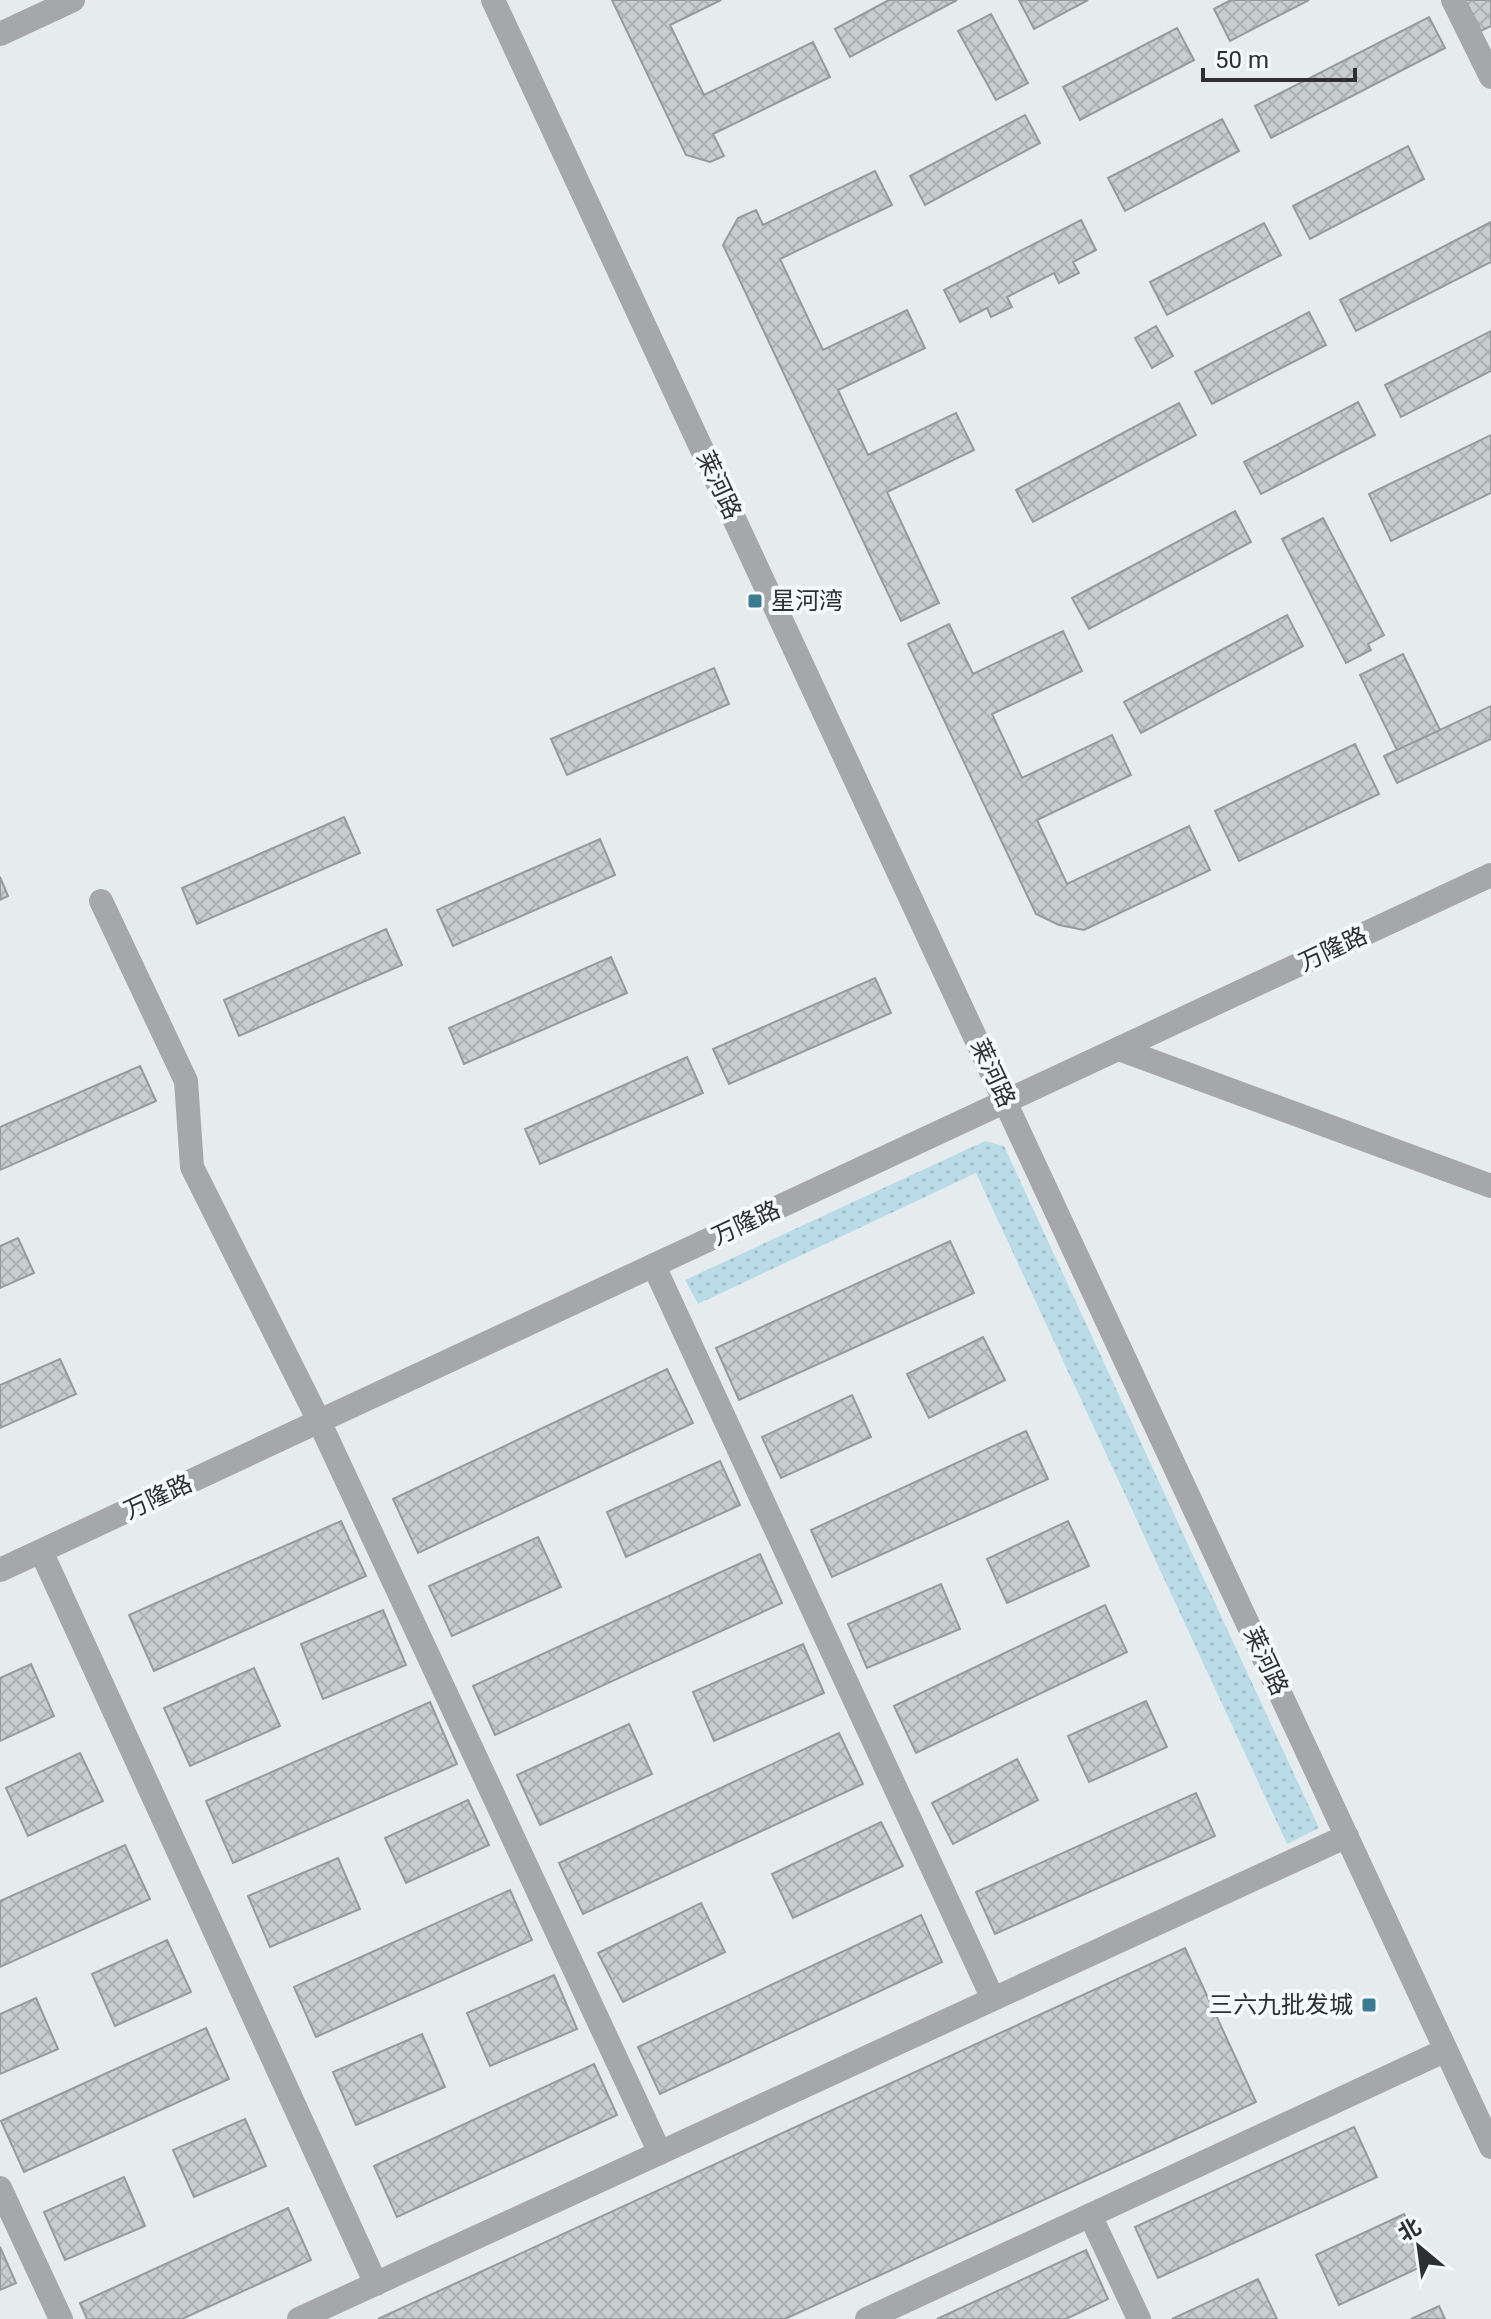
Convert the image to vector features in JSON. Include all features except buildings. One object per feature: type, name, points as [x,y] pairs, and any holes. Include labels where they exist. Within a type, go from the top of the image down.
[{"type":"street","points":[[0,34],[73,0]]},
{"type":"street","name":"莱河路","points":[[493,0],[1491,2147]]},
{"type":"street","points":[[1453,0],[1491,77]]},
{"type":"street","name":"万隆路","points":[[0,1570],[1491,875]]},
{"type":"street","points":[[101,901],[186,1081],[192,1167],[319,1421],[660,2153]]},
{"type":"street","points":[[1119,1049],[1491,1186]]},
{"type":"street","points":[[654,1266],[993,1999]]},
{"type":"street","points":[[41,1551],[376,2284]]},
{"type":"street","points":[[299,2319],[1347,1836]]},
{"type":"street","points":[[867,2319],[1446,2050]]},
{"type":"street","points":[[0,2188],[61,2319]]},
{"type":"street","points":[[1090,2215],[1139,2319]]},
{"type":"shaded area","points":[[985,1141],[1004,1146],[1319,1828],[1287,1844],[976,1173],[698,1304],[685,1280]]},
{"type":"place","name":"星河湾","points":[[755,601]]},
{"type":"place","name":"三六九批发城","points":[[1369,2005]]}]
